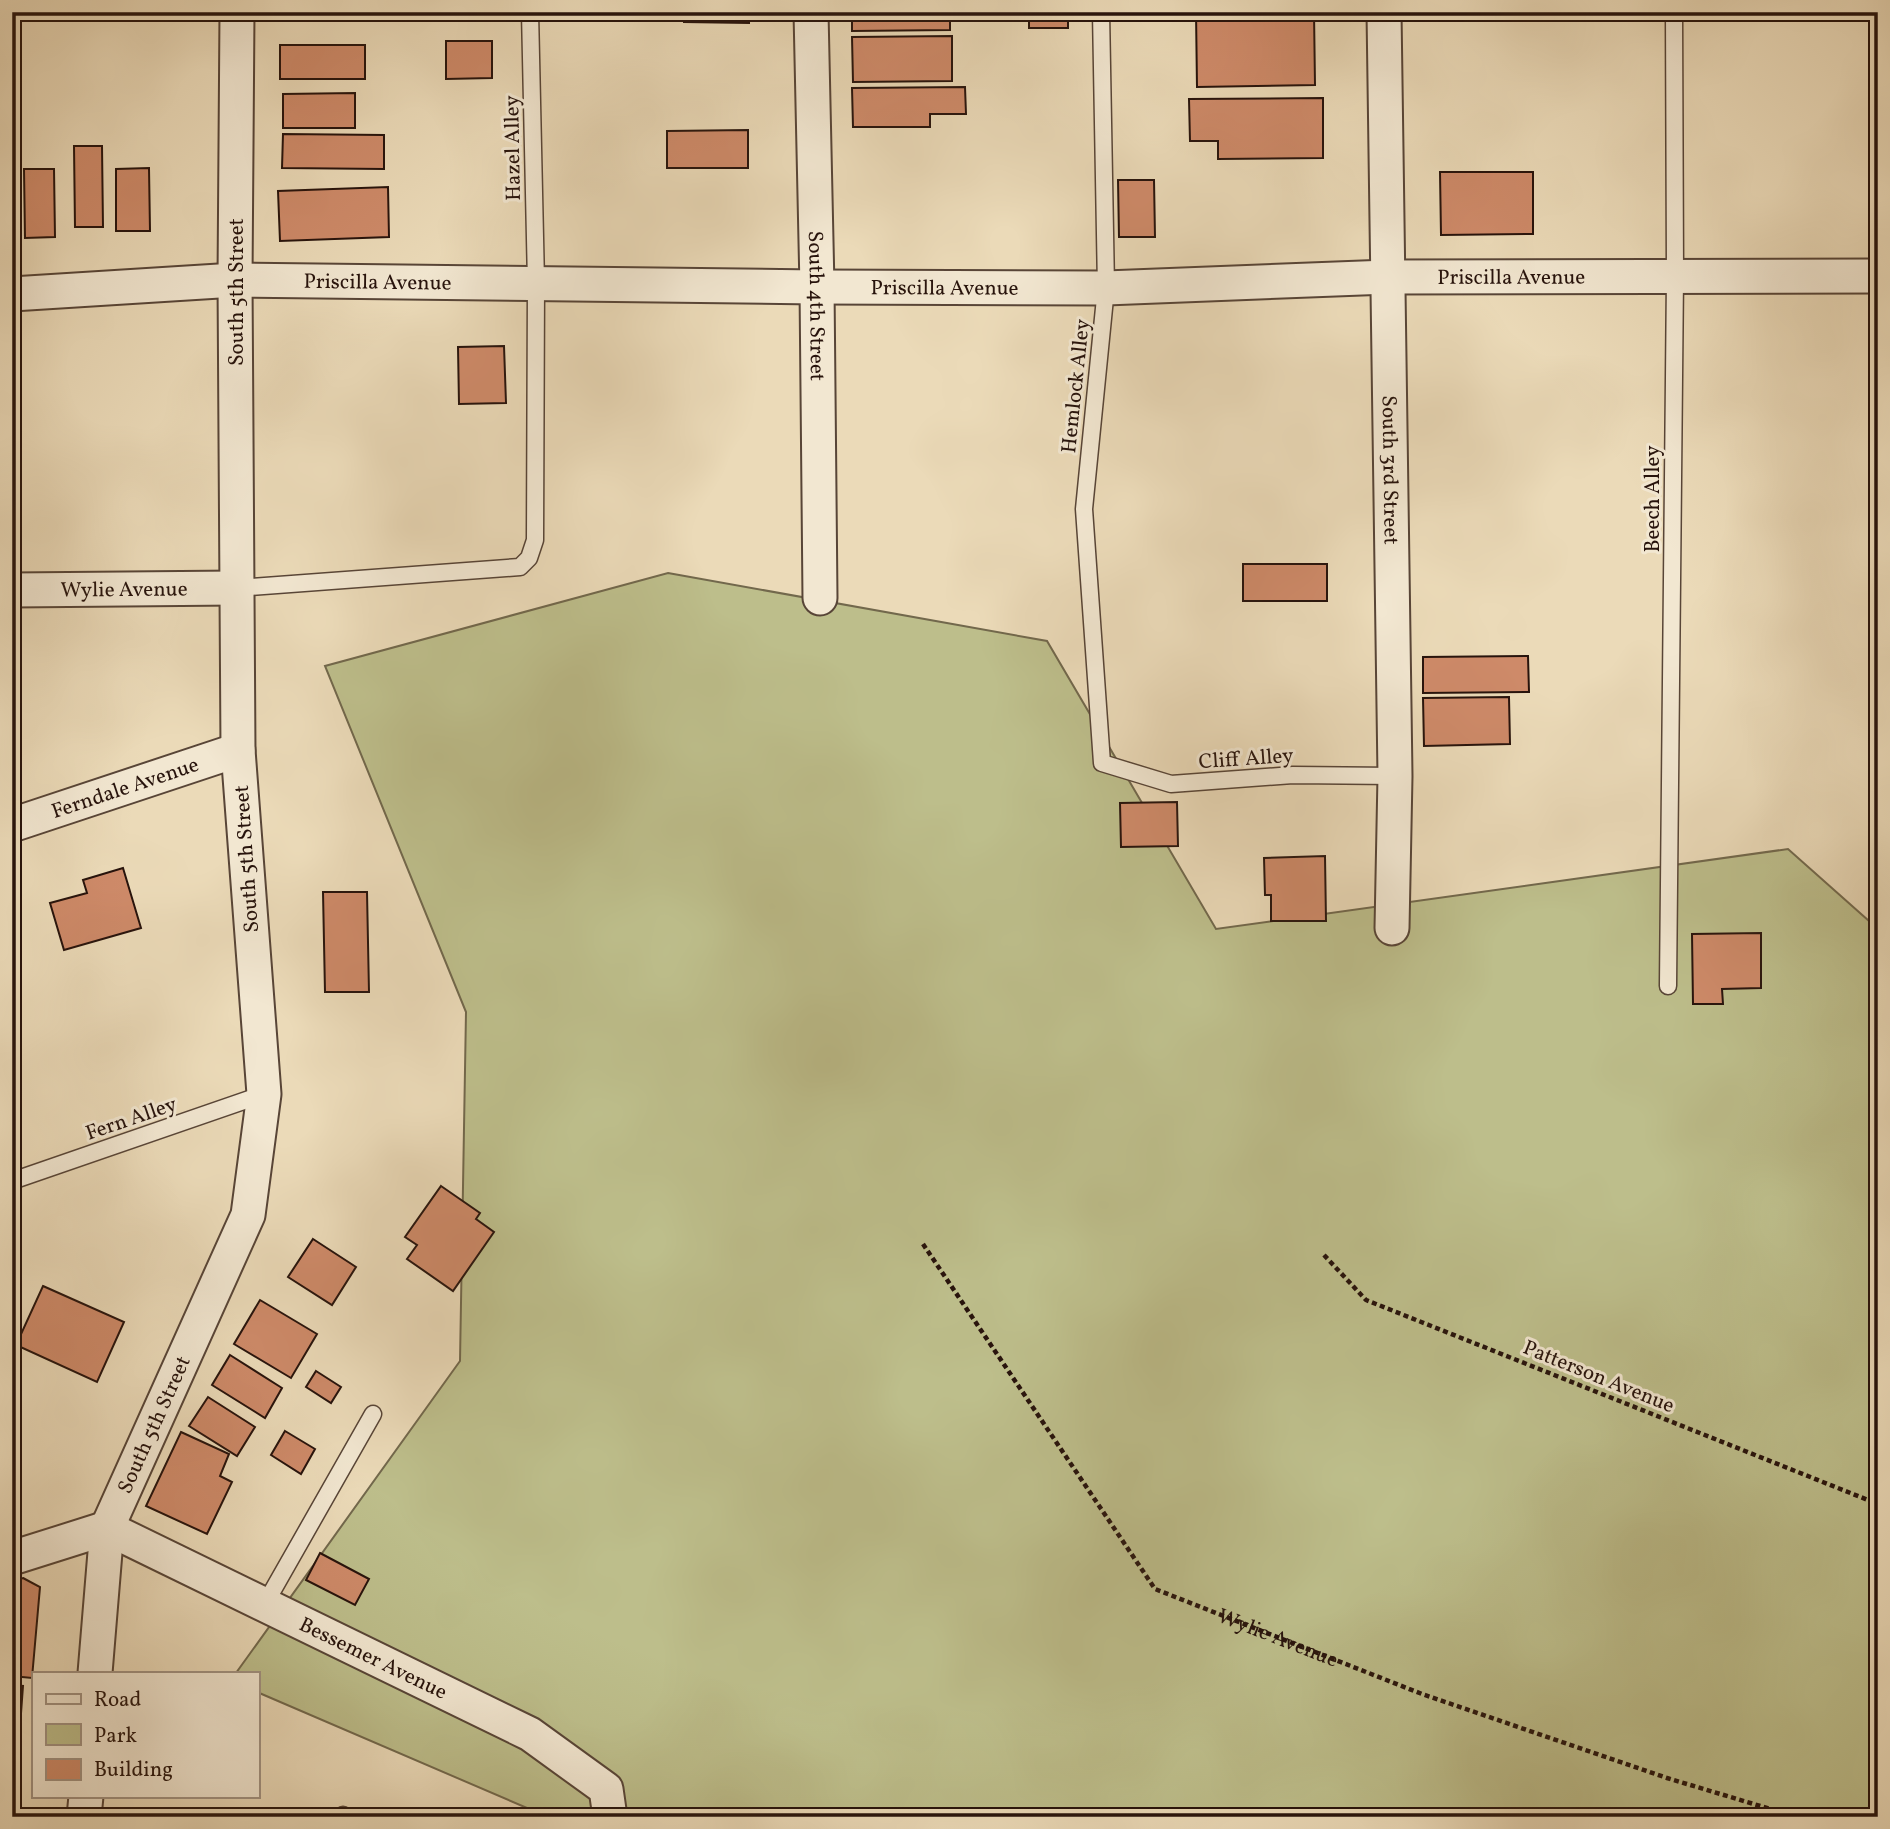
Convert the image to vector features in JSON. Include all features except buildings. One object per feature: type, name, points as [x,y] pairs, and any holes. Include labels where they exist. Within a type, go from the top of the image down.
[{"type":"street","name":"South 5th Street","points":[[95,1672],[107,1528],[248,1215],[264,1094],[238,751],[235,280],[237,12]]},
{"type":"street","name":"South 4th Street","points":[[811,12],[820,598]]},
{"type":"street","name":"South 3rd Street","points":[[1384,12],[1395,776],[1392,928]]},
{"type":"street","name":"Priscilla Avenue","points":[[12,294],[235,280],[1106,288],[1388,277],[1878,275]]},
{"type":"street","name":"Wylie Avenue","points":[[12,590],[237,588]]},
{"type":"street","name":"Ferndale Avenue","points":[[12,825],[238,751]]},
{"type":"street","points":[[12,1558],[107,1528]]},
{"type":"street","name":"Bessemer Avenue","points":[[107,1528],[530,1734],[606,1789],[610,1817]]},
{"type":"street","points":[[84,1817],[86,1798]]},
{"type":"lane","name":"Hazel Alley","points":[[237,588],[520,567],[529,558],[534,540],[536,283],[530,12]]},
{"type":"lane","name":"Hemlock Alley","points":[[1101,12],[1106,288],[1084,509],[1102,763]]},
{"type":"lane","name":"Beech Alley","points":[[1668,986],[1675,12]]},
{"type":"lane","name":"Cliff Alley","points":[[1102,763],[1171,784],[1293,775],[1395,776]]},
{"type":"lane","name":"Fern Alley","points":[[12,1181],[264,1094]]},
{"type":"lane","points":[[265,1604],[373,1414]]},
{"type":"path","name":"Wylie Avenue","points":[[923,1244],[1155,1589],[1422,1694],[1667,1778],[1797,1817]]},
{"type":"path","name":"Patterson Avenue","points":[[1324,1255],[1366,1300],[1878,1504]]},
{"type":"green space","points":[[668,573],[1047,641],[1216,929],[1788,849],[1878,929],[1878,1817],[548,1817],[259,1693],[259,1672],[237,1672],[460,1361],[466,1012],[325,666]]}]
